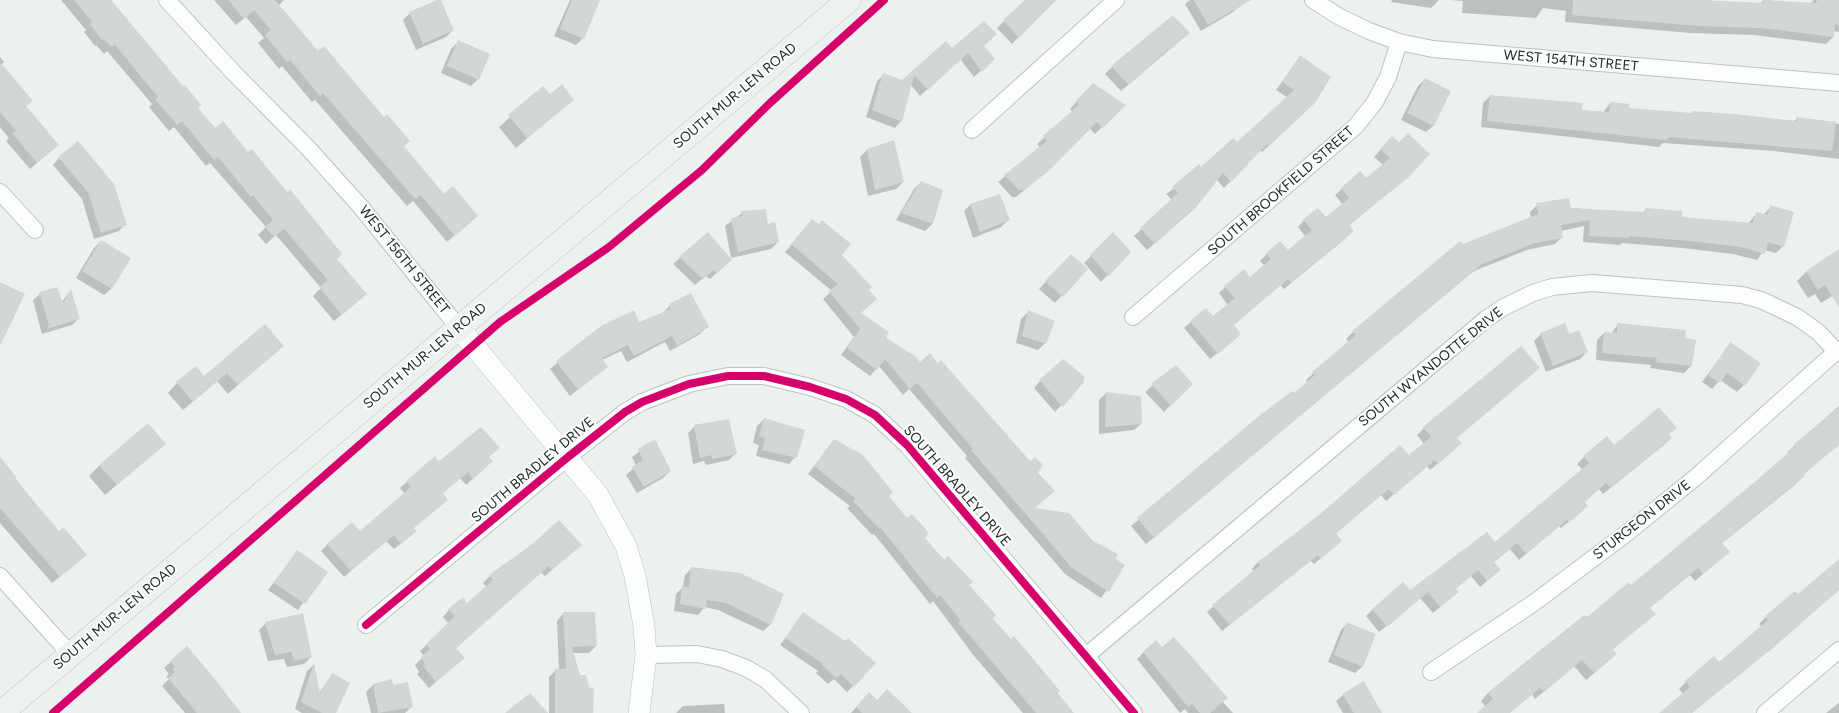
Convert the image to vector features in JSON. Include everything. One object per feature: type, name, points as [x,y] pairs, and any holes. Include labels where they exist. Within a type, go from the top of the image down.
[{"type":"main road","name":"SOUTH MUR-LEN ROAD","points":[[1,713],[849,0]]},
{"type":"street","name":"WEST 156TH STREET","points":[[167,0],[232,72],[308,148],[360,206],[598,495],[626,546],[635,576],[644,626],[646,655],[639,713]]},
{"type":"street","points":[[972,130],[1116,0]]},
{"type":"street","name":"WEST 154TH STREET","points":[[1313,0],[1338,16],[1399,42],[1433,49],[1839,83]]},
{"type":"street","name":"SOUTH BROOKFIELD STREET","points":[[1133,317],[1356,126],[1375,102],[1388,77],[1399,42]]},
{"type":"street","points":[[0,192],[35,230]]},
{"type":"street","name":"SOUTH WYANDOTTE DRIVE","points":[[1086,656],[1486,319],[1526,296],[1552,287],[1592,282],[1742,295],[1761,300],[1797,317],[1838,350]]},
{"type":"street","name":"STURGEON DRIVE","points":[[1431,672],[1535,602],[1628,533],[1696,477],[1838,350]]},
{"type":"street","name":"SOUTH BRADLEY DRIVE","points":[[366,626],[568,457],[608,425],[642,402],[696,382],[728,376],[764,376],[810,387],[846,399],[875,415],[907,445],[1134,713]]},
{"type":"street","points":[[0,576],[71,655]]},
{"type":"street","points":[[1765,713],[1839,650]]},
{"type":"street","points":[[646,655],[698,654],[722,659],[746,668],[765,680],[801,713]]},
{"type":"building","points":[[74,0],[111,0],[183,86],[185,85],[201,105],[198,108],[215,128],[223,121],[248,152],[252,149],[287,192],[290,189],[342,254],[337,259],[367,294],[342,315],[319,287],[328,280],[284,229],[274,237],[265,227],[273,220],[253,195],[251,197],[218,157],[214,160],[182,121],[177,125],[155,99],[158,97],[115,45],[111,47],[104,39],[102,40],[90,24],[92,22]]},
{"type":"building","points":[[228,0],[275,0],[318,51],[324,46],[384,117],[387,114],[410,141],[404,146],[444,194],[453,186],[478,216],[455,236],[421,195],[415,199],[323,93],[320,96],[290,60],[287,62],[265,35],[271,30],[254,10],[244,19]]},
{"type":"building","points":[[441,0],[454,30],[423,44],[409,12]]},
{"type":"building","points":[[572,0],[600,0],[584,39],[560,29]]},
{"type":"building","points":[[1025,0],[1056,0],[1019,38],[1003,20]]},
{"type":"building","points":[[1194,0],[1251,0],[1208,25]]},
{"type":"building","points":[[1573,0],[1700,0],[1764,3],[1764,0],[1816,3],[1817,0],[1839,0],[1839,25],[1835,24],[1834,37],[1761,28],[1698,26],[1592,17],[1572,15]]},
{"type":"building","points":[[1173,15],[1190,33],[1165,52],[1129,85],[1111,66]]},
{"type":"building","points":[[984,21],[997,34],[984,46],[995,59],[982,72],[968,53],[928,90],[914,75],[902,122],[872,110],[883,73],[902,80],[946,41],[952,48]]},
{"type":"building","points":[[458,40],[490,54],[479,80],[447,66]]},
{"type":"building","points":[[1300,55],[1331,77],[1315,103],[1269,146],[1267,144],[1231,182],[1223,173],[1194,210],[1155,244],[1140,228],[1178,193],[1172,187],[1199,164],[1201,167],[1233,138],[1237,142],[1294,90],[1282,82]]},
{"type":"building","points":[[0,62],[33,101],[26,106],[59,145],[37,163],[12,133],[16,131],[0,112]]},
{"type":"building","points":[[1425,78],[1451,91],[1434,126],[1407,113]]},
{"type":"building","points":[[1093,83],[1126,105],[1103,128],[1097,122],[1050,170],[1024,190],[1019,190],[1004,175],[1047,141],[1043,136],[1079,105],[1076,101]]},
{"type":"building","points":[[562,84],[574,100],[527,138],[508,115],[543,86],[550,94]]},
{"type":"building","points":[[1490,95],[1583,103],[1582,110],[1609,112],[1610,102],[1630,104],[1629,108],[1734,114],[1796,121],[1796,117],[1836,122],[1832,151],[1668,137],[1667,140],[1487,121]]},
{"type":"building","points":[[1408,133],[1430,154],[1410,176],[1349,225],[1354,231],[1291,283],[1288,279],[1234,325],[1241,334],[1218,354],[1190,321],[1206,308],[1213,316],[1235,298],[1224,286],[1244,269],[1250,277],[1271,259],[1266,253],[1280,241],[1288,250],[1312,230],[1303,219],[1318,208],[1326,217],[1349,198],[1341,188],[1360,171],[1366,178],[1390,158],[1380,149],[1392,136],[1399,142]]},
{"type":"building","points":[[894,140],[904,182],[875,190],[867,149]]},
{"type":"building","points":[[78,141],[114,184],[127,225],[101,233],[88,192],[58,157]]},
{"type":"building","points":[[921,181],[943,190],[933,224],[901,213]]},
{"type":"building","points":[[1000,194],[1010,220],[980,232],[970,204]]},
{"type":"building","points":[[1569,198],[1571,208],[1645,212],[1646,208],[1682,211],[1682,217],[1753,223],[1756,212],[1768,215],[1770,205],[1794,212],[1784,247],[1768,242],[1765,254],[1741,247],[1690,241],[1629,236],[1629,238],[1589,236],[1590,220],[1561,225],[1563,238],[1535,243],[1482,264],[1154,538],[1137,518],[1259,416],[1292,391],[1294,393],[1315,375],[1312,372],[1356,335],[1352,331],[1460,241],[1463,244],[1538,214],[1536,203]]},
{"type":"building","points":[[766,209],[768,224],[775,222],[779,242],[738,252],[731,218],[742,216],[741,211]]},
{"type":"building","points":[[812,219],[819,224],[822,220],[851,244],[842,255],[872,287],[869,290],[877,299],[861,313],[889,332],[886,338],[915,356],[920,362],[930,353],[937,363],[941,360],[1030,461],[1035,457],[1043,465],[1038,473],[1055,491],[1035,508],[1069,513],[1093,541],[1118,554],[1116,559],[1125,565],[1109,592],[1072,568],[971,450],[973,449],[917,383],[910,389],[885,359],[877,370],[847,348],[860,329],[829,291],[838,284],[791,244]]},
{"type":"building","points":[[708,232],[732,260],[717,273],[714,270],[703,279],[679,257]]},
{"type":"building","points":[[1113,232],[1131,252],[1109,276],[1090,255]]},
{"type":"building","points":[[101,240],[131,258],[112,289],[82,271]]},
{"type":"building","points":[[1839,249],[1839,307],[1825,285],[1818,290],[1806,271]]},
{"type":"building","points":[[1071,254],[1088,269],[1063,297],[1045,281]]},
{"type":"building","points":[[0,282],[25,294],[0,346]]},
{"type":"building","points":[[57,287],[63,303],[71,289],[80,319],[47,329],[49,325],[39,292]]},
{"type":"building","points":[[691,293],[709,327],[677,346],[672,336],[634,356],[628,345],[602,358],[608,367],[578,390],[556,361],[601,326],[634,310],[639,322],[671,309],[669,304]]},
{"type":"building","points":[[1028,310],[1055,321],[1046,344],[1022,336]]},
{"type":"building","points":[[1565,323],[1569,334],[1579,330],[1588,352],[1553,366],[1540,333]]},
{"type":"building","points":[[1617,323],[1686,330],[1685,338],[1696,340],[1692,366],[1656,362],[1657,358],[1602,353],[1604,332],[1617,333]]},
{"type":"building","points":[[265,324],[284,346],[238,385],[227,373],[193,402],[176,382],[196,366],[204,376]]},
{"type":"building","points":[[1730,342],[1761,363],[1745,386],[1727,373],[1720,383],[1708,375]]},
{"type":"building","points":[[1521,346],[1540,368],[1457,438],[1462,443],[1438,464],[1435,460],[1394,495],[1389,489],[1336,533],[1342,541],[1321,559],[1318,555],[1230,625],[1212,605],[1260,565],[1258,562],[1320,514],[1400,445],[1409,455],[1431,437],[1423,427]]},
{"type":"building","points":[[1063,359],[1084,376],[1084,382],[1063,407],[1039,380]]},
{"type":"building","points":[[1176,365],[1193,384],[1171,406],[1151,384]]},
{"type":"building","points":[[1106,392],[1141,396],[1142,424],[1105,427]]},
{"type":"building","points":[[1659,407],[1677,428],[1669,434],[1672,438],[1611,488],[1606,483],[1585,502],[1588,506],[1569,523],[1567,520],[1526,554],[1517,543],[1494,562],[1501,570],[1487,581],[1478,570],[1456,589],[1459,592],[1440,607],[1428,592],[1387,627],[1372,609],[1403,582],[1410,590],[1487,532],[1495,542],[1589,463],[1583,456],[1607,436],[1614,445]]},
{"type":"building","points":[[1839,407],[1839,445],[1804,474],[1805,476],[1722,543],[1730,552],[1703,574],[1698,568],[1650,608],[1656,614],[1613,649],[1617,654],[1594,673],[1582,660],[1544,692],[1540,688],[1510,713],[1477,713],[1493,699],[1488,693],[1584,615],[1587,617],[1629,582],[1631,585],[1757,480],[1796,446],[1794,444]]},
{"type":"building","points":[[764,418],[805,430],[797,458],[762,450],[765,438],[759,436]]},
{"type":"building","points":[[729,419],[737,454],[713,459],[711,455],[700,458],[694,425]]},
{"type":"building","points":[[148,423],[166,444],[117,485],[99,465]]},
{"type":"building","points":[[481,427],[500,448],[489,457],[493,461],[473,479],[468,472],[443,493],[448,500],[414,528],[417,531],[401,544],[394,535],[351,571],[327,544],[352,522],[360,531],[411,487],[406,481],[435,456],[439,461]]},
{"type":"building","points":[[655,439],[671,471],[644,487],[632,467],[643,460],[638,449]]},
{"type":"building","points":[[834,439],[863,455],[893,492],[889,496],[907,518],[912,514],[929,533],[925,538],[944,560],[948,556],[973,582],[969,585],[996,615],[993,619],[1011,639],[1014,636],[1060,691],[1058,693],[1074,713],[1036,713],[958,622],[961,621],[940,595],[937,598],[881,528],[853,501],[856,499],[814,466]]},
{"type":"building","points":[[0,457],[17,478],[15,479],[59,531],[63,527],[87,555],[60,577],[0,508]]},
{"type":"building","points":[[559,520],[582,545],[552,570],[549,566],[456,648],[465,658],[436,682],[423,666],[425,664],[421,657],[430,649],[426,644],[455,616],[448,609],[463,597],[467,603],[493,580],[489,575],[531,545]]},
{"type":"building","points":[[297,550],[328,572],[305,604],[274,583]]},
{"type":"building","points":[[1839,559],[1839,590],[1773,648],[1692,713],[1659,713],[1690,687],[1685,681],[1714,656],[1719,662],[1768,620],[1765,616],[1795,591],[1798,594]]},
{"type":"building","points":[[691,567],[740,573],[784,594],[771,625],[726,603],[707,600],[706,609],[680,604],[682,586],[689,587]]},
{"type":"building","points":[[563,612],[595,612],[597,646],[572,647],[580,675],[586,675],[589,687],[594,689],[593,713],[555,713],[555,669],[566,669]]},
{"type":"building","points":[[803,612],[845,641],[848,638],[876,663],[854,687],[841,674],[836,678],[823,664],[785,638]]},
{"type":"building","points":[[303,613],[312,657],[294,661],[291,652],[275,655],[265,622]]},
{"type":"building","points":[[1347,622],[1376,634],[1363,667],[1334,655]]},
{"type":"building","points":[[1174,637],[1228,698],[1210,713],[1200,713],[1192,704],[1188,707],[1143,652],[1156,640],[1162,647]]},
{"type":"building","points":[[187,646],[241,713],[197,713],[168,678],[175,672],[172,669],[175,666],[170,661]]},
{"type":"building","points":[[314,663],[320,693],[332,673],[350,683],[336,713],[322,713],[301,702]]},
{"type":"building","points":[[392,679],[393,685],[408,682],[413,707],[378,713],[373,684]]},
{"type":"building","points":[[1364,681],[1382,713],[1354,713],[1342,694]]},
{"type":"building","points":[[887,689],[912,713],[862,713],[856,707],[869,692],[877,700]]},
{"type":"building","points":[[530,693],[548,713],[505,713]]},
{"type":"cycle path","points":[[53,713],[500,322],[609,247],[702,170],[770,103],[884,0]]},
{"type":"cycle path","points":[[366,625],[625,412],[642,402],[689,384],[728,376],[764,376],[810,387],[846,399],[875,415],[907,445],[1134,713]]}]
